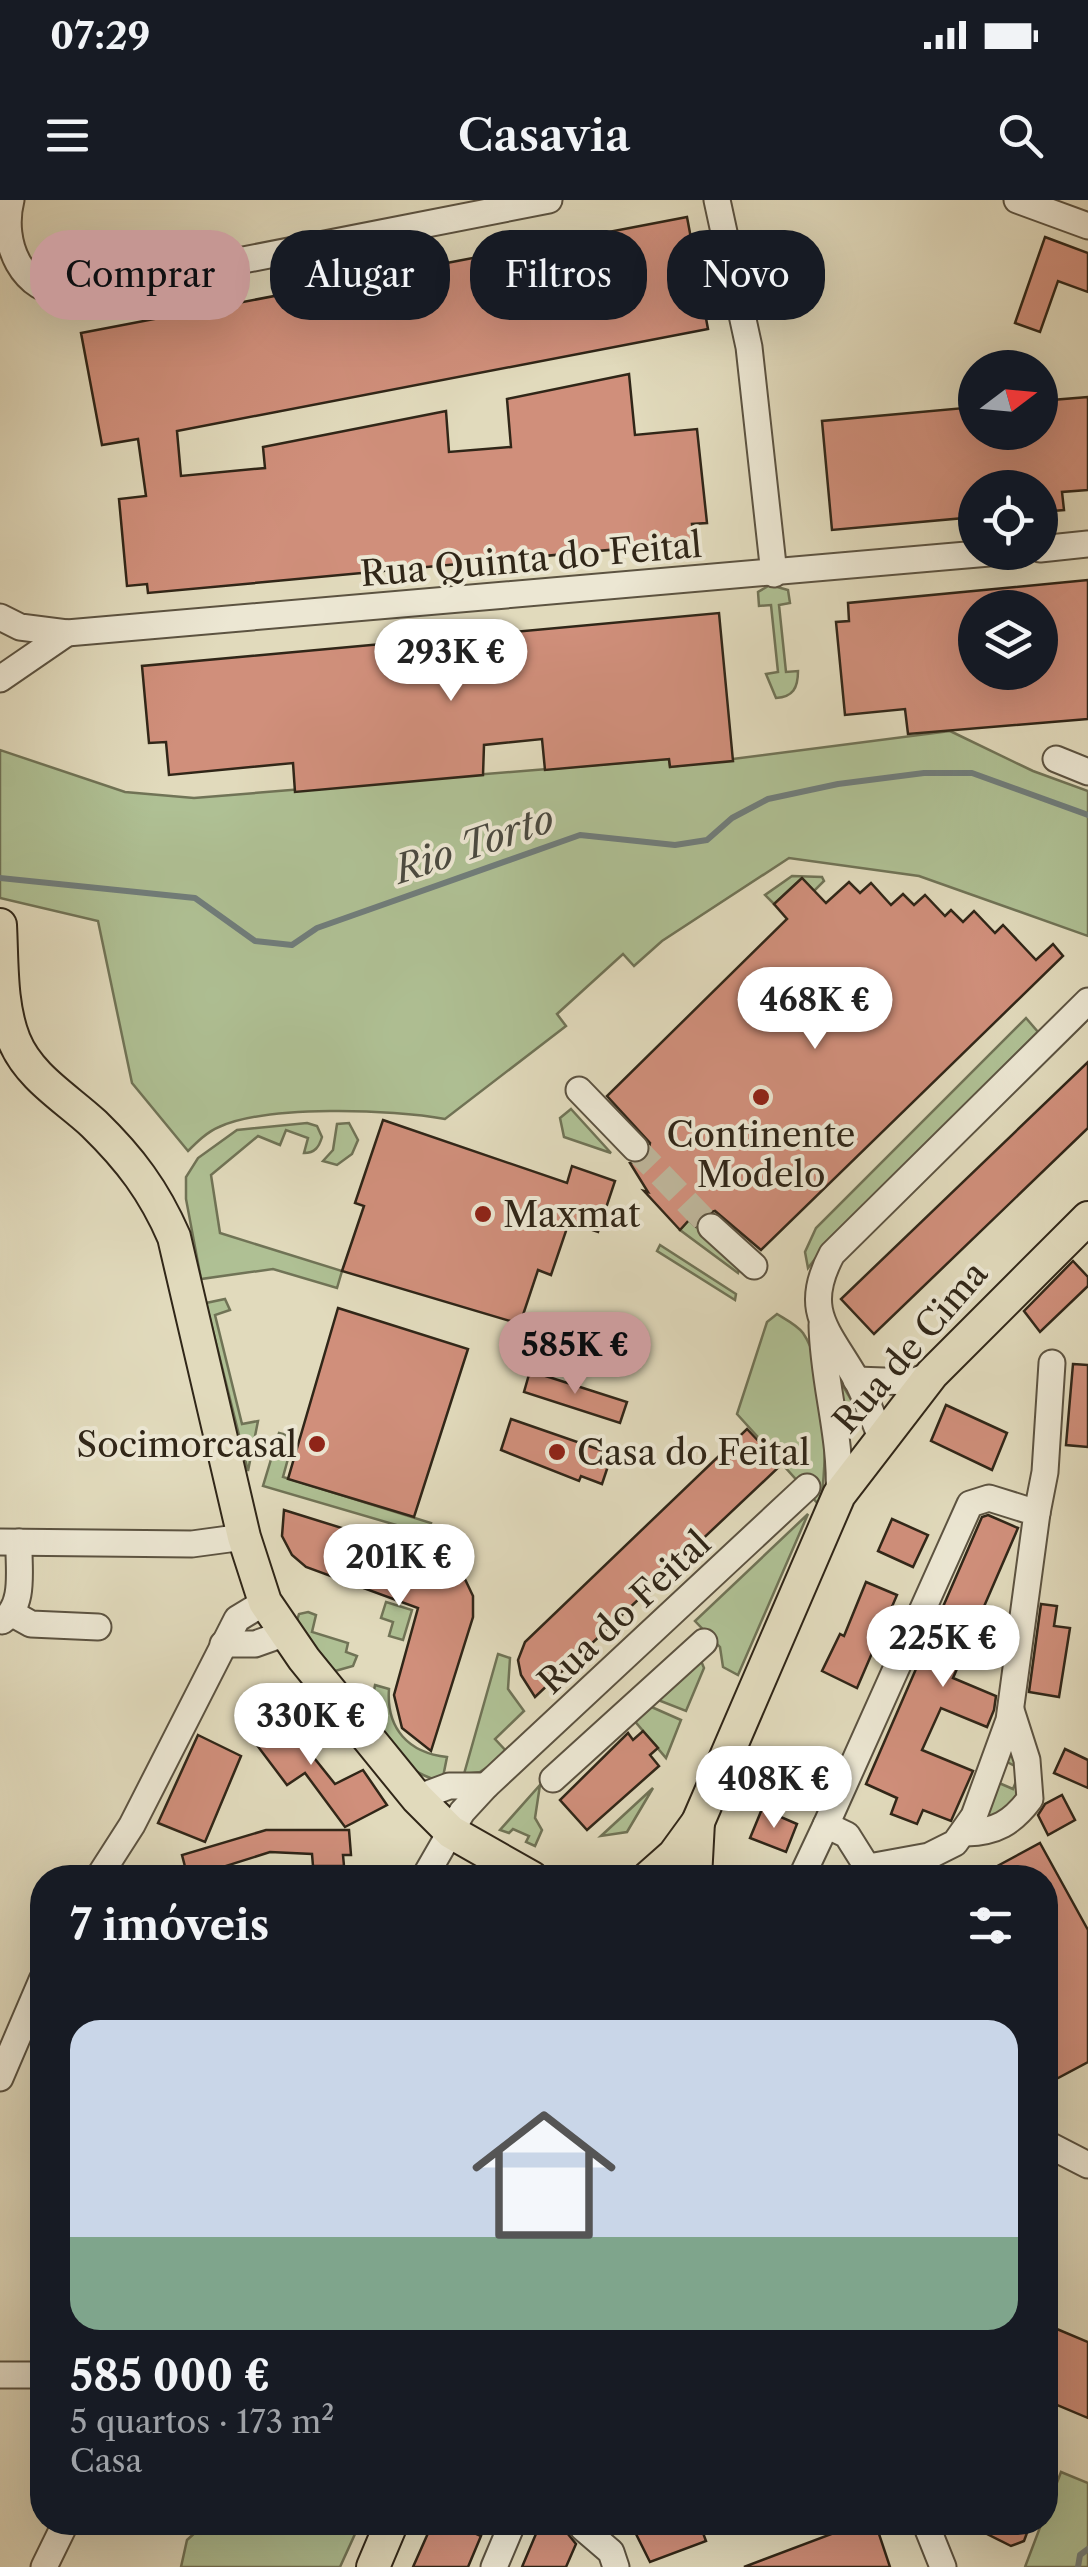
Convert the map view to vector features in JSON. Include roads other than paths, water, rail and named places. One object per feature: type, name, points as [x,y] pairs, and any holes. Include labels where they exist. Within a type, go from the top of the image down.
[{"type":"main road","points":[[0,925],[4,1003],[15,1042],[32,1071],[133,1164],[156,1196],[174,1237],[244,1537],[265,1602],[417,1798],[451,1832],[509,1865]]},
{"type":"main road","name":"Rua de Cima","points":[[663,1865],[698,1822],[823,1491],[880,1435],[932,1374],[1088,1218]]},
{"type":"main road","name":"Rua de Cima","points":[[696,1865],[698,1822]]},
{"type":"main road","points":[[373,2567],[387,2535]]},
{"type":"street","points":[[11,200],[9,239],[26,276],[35,287],[70,294],[549,200]]},
{"type":"street","points":[[717,200],[750,347],[774,574]]},
{"type":"street","points":[[1016,200],[1088,226]]},
{"type":"street","points":[[1058,547],[1088,544]]},
{"type":"street","name":"Rua Quinta do Feital","points":[[67,632],[958,556]]},
{"type":"street","points":[[6,626],[67,632]]},
{"type":"street","points":[[0,654],[67,632]]},
{"type":"street","points":[[0,679],[6,670],[67,632]]},
{"type":"street","points":[[1056,759],[1088,772]]},
{"type":"street","points":[[823,1491],[841,1461],[824,1366],[818,1292],[832,1254],[1088,1001]]},
{"type":"street","points":[[579,1090],[635,1148]]},
{"type":"street","points":[[712,1227],[754,1266]]},
{"type":"street","points":[[822,1325],[856,1380],[880,1435]]},
{"type":"street","points":[[897,1865],[955,1844],[966,1833],[1010,1708],[1046,1472],[1052,1363]]},
{"type":"street","points":[[856,1380],[912,1382],[932,1374]]},
{"type":"street","name":"Rua do Feital","points":[[432,1865],[486,1786],[823,1491]]},
{"type":"street","points":[[806,1865],[970,1504],[989,1498],[1037,1513]]},
{"type":"street","points":[[98,1627],[32,1624],[6,1618],[18,1598],[9,1542],[192,1544],[244,1537]]},
{"type":"street","points":[[106,1865],[132,1825],[238,1618],[265,1602]]},
{"type":"street","points":[[223,1644],[256,1644],[286,1632]]},
{"type":"street","points":[[553,1779],[704,1642]]},
{"type":"street","points":[[966,1833],[987,1832],[1014,1820],[1030,1799],[1027,1760],[1010,1708]]},
{"type":"street","points":[[417,1798],[449,1786],[486,1786]]},
{"type":"street","points":[[826,1825],[847,1835],[867,1865]]},
{"type":"street","points":[[0,2078],[30,2008]]},
{"type":"street","points":[[1058,2150],[1088,2165]]},
{"type":"street","points":[[0,2375],[30,2375]]},
{"type":"street","points":[[44,2567],[60,2535]]},
{"type":"street","points":[[494,2567],[508,2535]]},
{"type":"street","points":[[592,2535],[611,2552],[616,2567]]},
{"type":"street","points":[[931,2535],[943,2567]]},
{"type":"waterway","name":"Rio Torto","points":[[0,878],[195,898],[255,941],[292,945],[317,928],[580,835],[675,845],[707,840],[732,818],[768,799],[838,784],[924,773],[972,773],[1088,815]]},
{"type":"waterway","points":[[1078,2567],[1080,2555],[1088,2549]]},
{"type":"tunnel","points":[[635,1148],[711,1227]]},
{"type":"place","name":"Continente Modelo","points":[[761,1097]]},
{"type":"place","name":"Maxmat","points":[[483,1214]]},
{"type":"place","name":"Socimorcasal","points":[[317,1444]]},
{"type":"place","name":"Casa do Feital","points":[[557,1452]]}]
